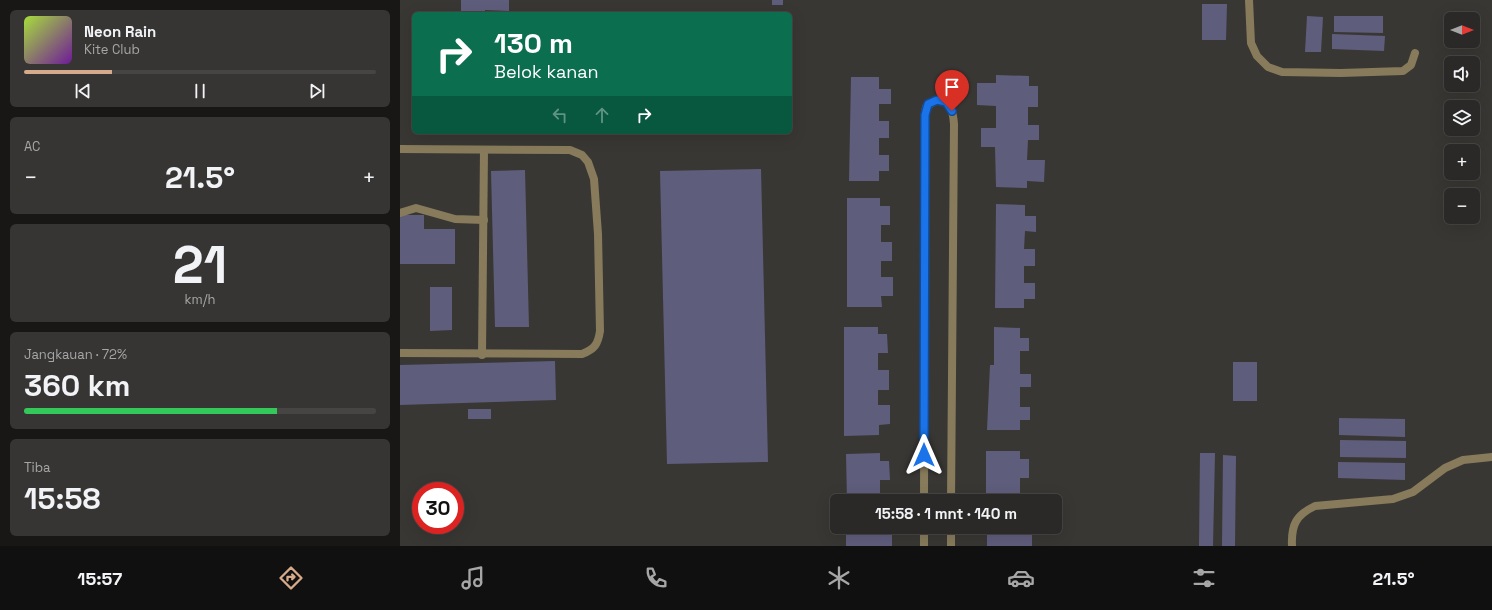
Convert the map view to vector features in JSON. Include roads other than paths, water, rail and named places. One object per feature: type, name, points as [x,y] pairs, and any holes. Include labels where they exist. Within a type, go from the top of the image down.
[{"type":"street","points":[[1249,0],[1252,43],[1256,56],[1268,67],[1282,72],[1341,73],[1403,71],[1411,65],[1415,53]]},
{"type":"street","points":[[924,494],[925,115],[928,104],[937,100],[946,102],[950,106],[954,124],[951,494]]},
{"type":"street","points":[[400,149],[570,150],[582,155],[588,162],[594,179],[598,234],[600,331],[598,343],[592,350],[582,354],[400,354]]},
{"type":"street","points":[[482,355],[484,150]]},
{"type":"street","points":[[400,212],[416,208],[455,219],[484,220]]},
{"type":"street","points":[[1292,546],[1291,532],[1298,518],[1305,511],[1315,506],[1393,499],[1412,492],[1445,468],[1463,460],[1492,457]]},
{"type":"street","points":[[924,534],[924,546]]},
{"type":"street","points":[[951,534],[951,546]]}]
